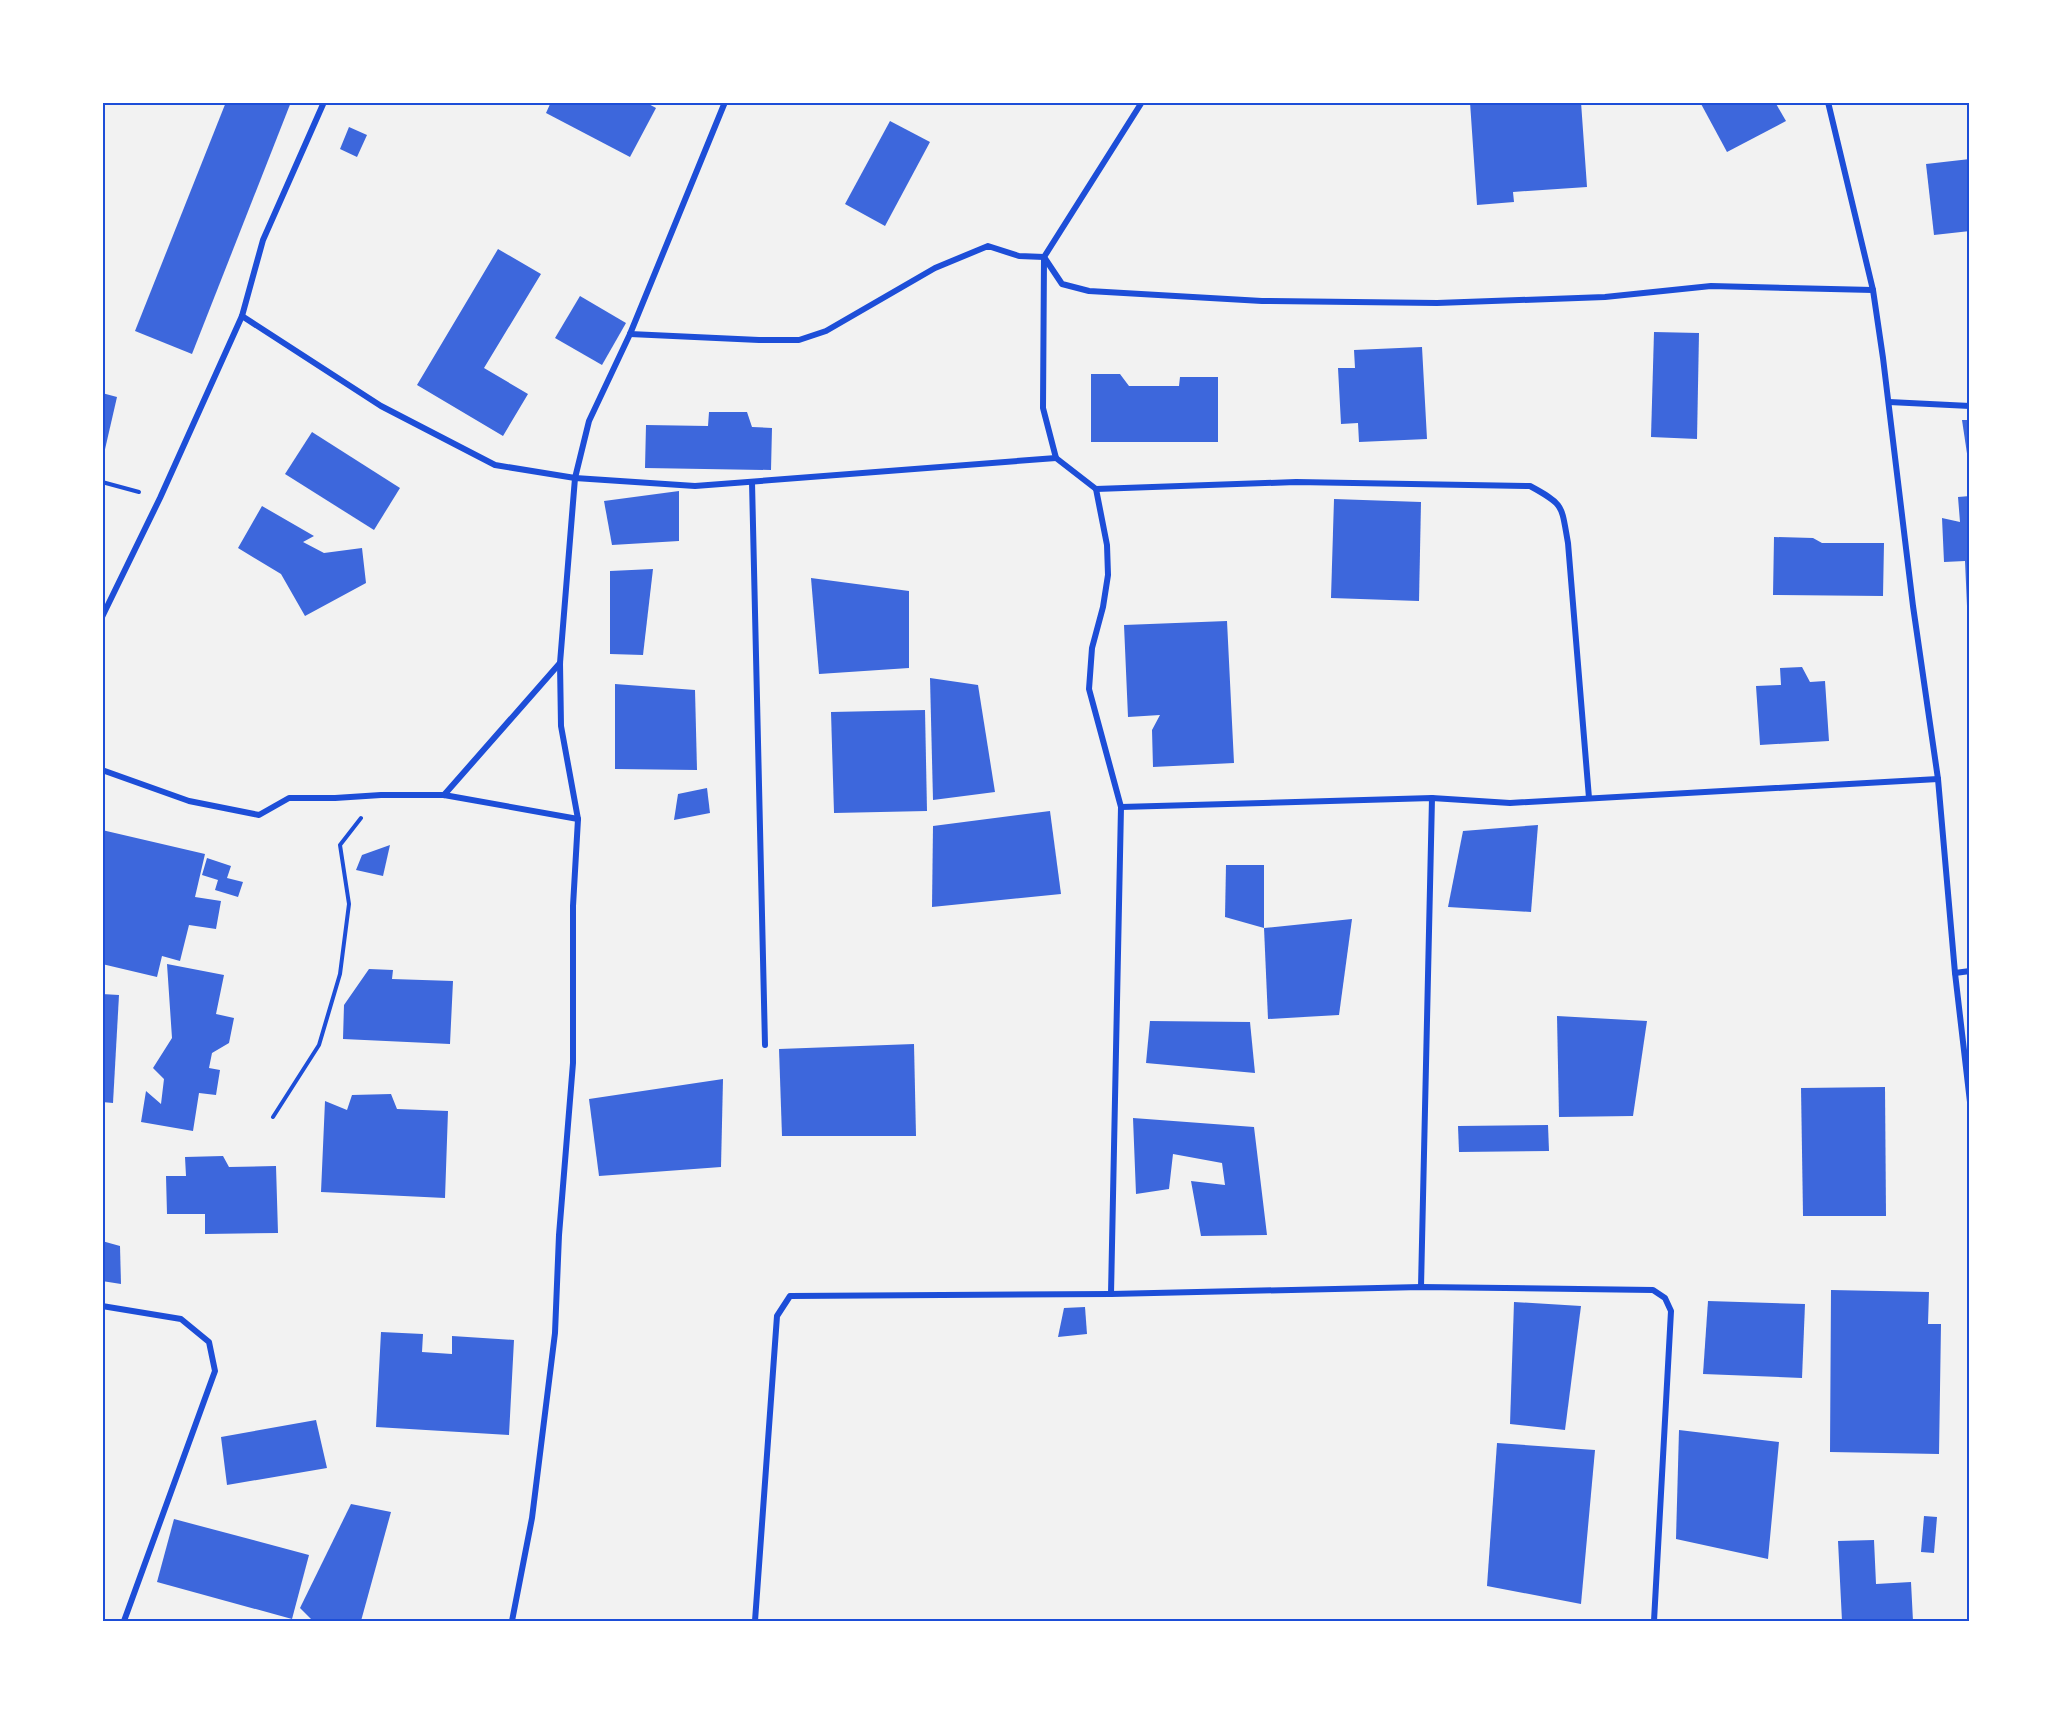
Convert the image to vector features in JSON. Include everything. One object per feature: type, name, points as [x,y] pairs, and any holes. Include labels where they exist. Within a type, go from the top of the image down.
[{"type":"street","points":[[102,617],[160,498],[242,315],[262,240],[324,102]]},
{"type":"street","points":[[512,1621],[532,1518],[555,1333],[559,1235],[573,1063],[573,906],[578,819],[561,726],[560,663],[575,478],[589,421],[630,334],[725,102]]},
{"type":"street","points":[[1142,102],[1044,256],[1043,408],[1056,458],[1096,489],[1296,482],[1530,486],[1553,498],[1561,508],[1568,543],[1589,798]]},
{"type":"street","points":[[1828,102],[1873,290],[1889,402],[1913,606],[1938,779],[1955,973],[1970,1102]]},
{"type":"street","points":[[630,334],[799,340],[826,331],[935,268],[988,246],[1019,256],[1044,256]]},
{"type":"street","points":[[1044,256],[1062,284],[1089,291],[1262,301],[1437,303],[1605,297],[1711,286],[1873,290]]},
{"type":"street","points":[[242,315],[381,406],[495,465],[575,478],[695,486],[1056,458]]},
{"type":"street","points":[[1889,402],[1970,406]]},
{"type":"street","points":[[752,482],[765,1045]]},
{"type":"street","points":[[1096,489],[1107,545],[1108,575],[1103,607],[1092,648],[1089,689],[1121,807],[1111,1294]]},
{"type":"street","points":[[444,795],[560,663]]},
{"type":"street","points":[[102,770],[189,801],[259,815],[289,798],[444,795],[578,819]]},
{"type":"street","points":[[1121,807],[1432,798],[1510,803],[1938,779]]},
{"type":"street","points":[[1421,1287],[1432,798]]},
{"type":"street","points":[[1955,973],[1970,972]]},
{"type":"street","points":[[755,1621],[777,1316],[790,1296],[1111,1294],[1421,1287],[1653,1290],[1665,1298],[1671,1311],[1654,1621]]},
{"type":"street","points":[[102,1306],[181,1319],[209,1342],[215,1371],[124,1621]]},
{"type":"path","points":[[102,482],[160,498]]},
{"type":"path","points":[[273,1117],[319,1045],[340,974],[349,904],[340,845],[381,795]]},
{"type":"building","points":[[226,102],[291,102],[192,354],[135,331]]},
{"type":"building","points":[[551,102],[645,102],[656,108],[630,157],[546,113]]},
{"type":"building","points":[[1470,102],[1581,102],[1587,187],[1513,192],[1514,202],[1477,205]]},
{"type":"building","points":[[1700,102],[1775,102],[1786,121],[1727,152]]},
{"type":"building","points":[[890,121],[930,142],[885,226],[845,204]]},
{"type":"building","points":[[349,127],[367,135],[357,157],[340,149]]},
{"type":"building","points":[[1970,159],[1970,231],[1934,235],[1926,164]]},
{"type":"building","points":[[498,249],[541,274],[484,368],[528,394],[503,436],[417,385]]},
{"type":"building","points":[[580,296],[626,323],[602,365],[555,338]]},
{"type":"building","points":[[1654,332],[1699,333],[1697,439],[1651,437]]},
{"type":"building","points":[[1422,347],[1427,439],[1359,442],[1358,423],[1341,424],[1338,368],[1355,368],[1354,350]]},
{"type":"building","points":[[1091,374],[1120,374],[1129,386],[1179,386],[1180,377],[1218,377],[1218,442],[1091,442]]},
{"type":"building","points":[[102,393],[117,397],[103,458],[102,458]]},
{"type":"building","points":[[709,412],[747,412],[752,427],[772,428],[771,470],[645,468],[646,425],[708,426]]},
{"type":"building","points":[[1962,420],[1970,420],[1970,467],[1969,467]]},
{"type":"building","points":[[312,432],[400,488],[374,530],[285,474]]},
{"type":"building","points":[[679,491],[679,541],[612,545],[604,501]]},
{"type":"building","points":[[1970,496],[1970,606],[1967,606],[1965,561],[1944,562],[1942,518],[1960,522],[1958,497]]},
{"type":"building","points":[[1334,499],[1421,502],[1419,601],[1331,598]]},
{"type":"building","points":[[262,506],[314,536],[303,542],[324,553],[362,548],[366,583],[305,616],[281,574],[238,548]]},
{"type":"building","points":[[1774,537],[1813,538],[1822,543],[1884,543],[1883,596],[1773,595]]},
{"type":"building","points":[[653,569],[643,655],[610,654],[610,571]]},
{"type":"building","points":[[811,578],[909,591],[909,668],[819,674]]},
{"type":"building","points":[[1227,621],[1234,763],[1153,767],[1152,730],[1160,715],[1128,717],[1124,625]]},
{"type":"building","points":[[1802,667],[1810,682],[1825,681],[1829,741],[1760,745],[1756,686],[1781,685],[1780,668]]},
{"type":"building","points":[[930,678],[978,685],[995,792],[933,800]]},
{"type":"building","points":[[615,684],[695,690],[697,770],[615,769]]},
{"type":"building","points":[[925,710],[927,811],[834,813],[831,712]]},
{"type":"building","points":[[707,788],[710,813],[674,820],[678,794]]},
{"type":"building","points":[[1050,811],[1061,894],[932,907],[933,826]]},
{"type":"building","points":[[1538,825],[1531,912],[1448,907],[1463,831]]},
{"type":"building","points":[[102,830],[205,854],[195,897],[221,901],[216,929],[189,925],[180,961],[162,956],[157,977],[102,964]]},
{"type":"building","points":[[390,845],[383,876],[356,870],[362,855]]},
{"type":"building","points":[[207,858],[231,866],[227,878],[243,882],[238,897],[215,890],[218,880],[202,875]]},
{"type":"building","points":[[1226,865],[1264,865],[1264,928],[1225,917]]},
{"type":"building","points":[[1352,919],[1339,1015],[1268,1019],[1264,928]]},
{"type":"building","points":[[167,964],[224,975],[216,1014],[234,1018],[229,1043],[212,1053],[209,1068],[220,1070],[216,1095],[199,1093],[193,1131],[141,1122],[146,1091],[161,1104],[164,1079],[153,1068],[172,1038]]},
{"type":"building","points":[[369,969],[393,970],[392,979],[453,981],[450,1044],[343,1039],[344,1005]]},
{"type":"building","points":[[102,994],[119,995],[113,1103],[102,1102]]},
{"type":"building","points":[[1557,1016],[1647,1021],[1633,1116],[1559,1117]]},
{"type":"building","points":[[1150,1021],[1250,1022],[1255,1073],[1146,1063]]},
{"type":"building","points":[[914,1044],[916,1136],[782,1136],[779,1049]]},
{"type":"building","points":[[723,1079],[721,1167],[599,1176],[589,1099]]},
{"type":"building","points":[[1885,1087],[1886,1216],[1803,1216],[1801,1088]]},
{"type":"building","points":[[391,1094],[397,1109],[448,1111],[445,1198],[321,1192],[325,1101],[347,1110],[352,1095]]},
{"type":"building","points":[[1133,1118],[1254,1127],[1267,1235],[1201,1236],[1191,1181],[1225,1185],[1222,1163],[1173,1154],[1169,1189],[1136,1194]]},
{"type":"building","points":[[1548,1125],[1549,1151],[1459,1152],[1458,1126]]},
{"type":"building","points":[[223,1156],[229,1167],[276,1166],[278,1233],[205,1234],[205,1214],[167,1214],[166,1176],[186,1176],[185,1157]]},
{"type":"building","points":[[102,1241],[120,1246],[121,1284],[102,1281]]},
{"type":"building","points":[[1831,1290],[1929,1292],[1928,1324],[1941,1324],[1939,1454],[1830,1452]]},
{"type":"building","points":[[1708,1301],[1805,1304],[1802,1378],[1703,1374]]},
{"type":"building","points":[[1514,1302],[1581,1306],[1565,1430],[1510,1424]]},
{"type":"building","points":[[1085,1307],[1087,1334],[1058,1337],[1064,1308]]},
{"type":"building","points":[[381,1332],[423,1334],[422,1352],[452,1354],[452,1336],[514,1340],[509,1435],[376,1427]]},
{"type":"building","points":[[316,1420],[327,1468],[227,1485],[221,1437]]},
{"type":"building","points":[[1679,1430],[1779,1442],[1768,1559],[1676,1539]]},
{"type":"building","points":[[1497,1443],[1595,1450],[1581,1604],[1487,1586]]},
{"type":"building","points":[[351,1504],[391,1512],[361,1621],[313,1621],[300,1608]]},
{"type":"building","points":[[1924,1516],[1937,1517],[1934,1553],[1921,1552]]},
{"type":"building","points":[[174,1519],[309,1555],[292,1619],[157,1582]]},
{"type":"building","points":[[1874,1540],[1876,1584],[1911,1582],[1913,1621],[1842,1621],[1838,1541]]}]
